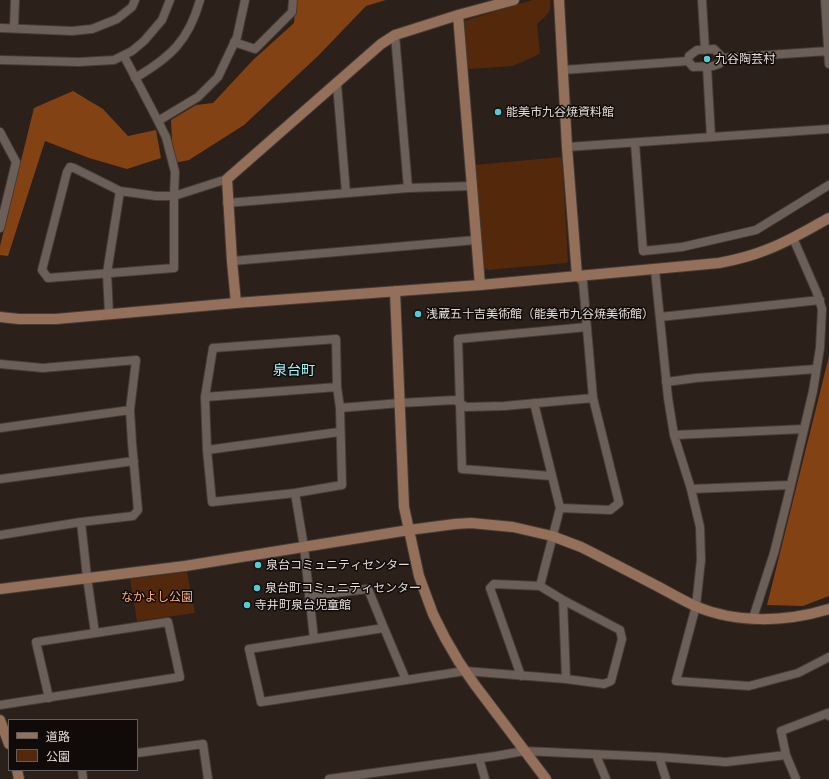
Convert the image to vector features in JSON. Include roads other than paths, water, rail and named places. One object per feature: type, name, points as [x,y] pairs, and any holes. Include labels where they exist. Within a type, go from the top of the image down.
[{"type":"street","points":[[14,0],[14,28]]},
{"type":"street","points":[[0,28],[72,31],[92,29],[117,19],[132,7],[135,0]]},
{"type":"street","points":[[0,60],[79,62],[114,60],[124,56],[144,41],[162,20],[170,0]]},
{"type":"street","points":[[135,78],[156,66],[175,50],[189,30],[200,0]]},
{"type":"street","points":[[158,121],[198,97],[218,77],[234,42],[238,37],[245,0]]},
{"type":"street","points":[[234,42],[255,48],[292,12],[293,0]]},
{"type":"street","points":[[124,56],[166,137],[175,172],[174,196],[174,268],[48,278],[42,270],[67,172],[70,167],[120,191],[156,196],[174,196],[227,179],[382,44],[395,35],[458,15],[514,0]]},
{"type":"street","points":[[558,0],[567,147],[578,276],[583,282],[593,398],[619,503],[610,510],[560,508]]},
{"type":"street","points":[[702,0],[705,50]]},
{"type":"street","points":[[825,0],[829,64]]},
{"type":"street","points":[[458,15],[480,285]]},
{"type":"street","points":[[395,35],[408,188]]},
{"type":"street","points":[[688,61],[689,56],[697,50],[714,49],[723,58],[828,51]]},
{"type":"street","points":[[688,61],[693,67],[707,67],[719,64],[723,58]]},
{"type":"street","points":[[563,70],[688,61]]},
{"type":"street","points":[[707,67],[711,137]]},
{"type":"street","points":[[337,84],[346,193]]},
{"type":"street","points":[[567,147],[829,129]]},
{"type":"street","points":[[0,132],[16,162],[0,228]]},
{"type":"street","points":[[635,142],[643,251],[682,247],[756,230],[829,185]]},
{"type":"street","points":[[227,179],[236,303]]},
{"type":"street","points":[[228,203],[408,188],[472,186]]},
{"type":"street","points":[[109,314],[106,273],[120,191]]},
{"type":"street","points":[[0,317],[19,319],[56,319],[236,303],[480,285],[719,263],[767,250],[793,238],[829,218]]},
{"type":"street","points":[[753,618],[774,552],[813,391],[820,348],[823,304],[793,238]]},
{"type":"street","points":[[232,261],[476,240]]},
{"type":"street","points":[[655,270],[666,382],[674,435],[691,489],[700,527],[701,560],[696,606],[676,681],[749,686],[798,673],[829,657]]},
{"type":"street","points":[[395,292],[404,507],[419,576],[445,638],[465,671],[546,779]]},
{"type":"street","points":[[660,317],[823,304]]},
{"type":"street","points":[[551,476],[462,469],[458,339],[587,327]]},
{"type":"street","points":[[336,339],[342,485],[212,502],[207,450],[205,397],[213,348],[336,339]]},
{"type":"street","points":[[0,364],[43,368],[136,360],[130,410],[138,510],[133,516],[81,522],[0,535]]},
{"type":"street","points":[[666,382],[696,378],[816,369]]},
{"type":"street","points":[[205,397],[337,387]]},
{"type":"street","points":[[340,408],[455,400],[466,407],[593,398]]},
{"type":"street","points":[[534,403],[560,508],[540,586]]},
{"type":"street","points":[[0,428],[130,410]]},
{"type":"street","points":[[674,435],[804,428]]},
{"type":"street","points":[[207,450],[339,432]]},
{"type":"street","points":[[0,479],[134,461]]},
{"type":"street","points":[[691,489],[790,485]]},
{"type":"street","points":[[295,492],[304,547],[314,639]]},
{"type":"street","points":[[81,522],[95,633]]},
{"type":"street","points":[[0,589],[184,566],[409,530],[471,523],[514,527],[552,536],[581,547],[696,606],[718,613],[739,617],[782,619],[814,614],[829,609]]},
{"type":"street","points":[[384,628],[250,649],[261,702],[465,671],[604,684],[611,681],[622,639],[620,630],[540,586],[494,584],[490,588],[521,676]]},
{"type":"street","points":[[309,596],[368,589],[406,680]]},
{"type":"street","points":[[563,600],[566,680]]},
{"type":"street","points":[[0,705],[49,698],[180,677],[168,622],[36,642],[49,698]]},
{"type":"street","points":[[796,779],[786,755],[781,731],[828,713],[829,716]]},
{"type":"street","points":[[0,720],[8,741]]},
{"type":"street","points":[[138,753],[204,744],[208,779]]},
{"type":"street","points":[[329,779],[524,751],[726,762],[786,755]]},
{"type":"street","points":[[596,755],[606,779]]},
{"type":"street","points":[[479,758],[485,779]]},
{"type":"street","points":[[659,758],[666,779]]},
{"type":"place","name":"九谷陶芸村","points":[[707,59]]},
{"type":"place","name":"能美市九谷焼資料館","points":[[498,112]]},
{"type":"place","name":"浅蔵五十吉美術館（能美市九谷焼美術館）","points":[[418,314]]},
{"type":"place","name":"泉台コミュニティセンター","points":[[258,565]]},
{"type":"place","name":"泉台町コミュニティセンター","points":[[257,588]]},
{"type":"place","name":"寺井町泉台児童館","points":[[247,605]]},
{"type":"district","name":"泉台町","points":[[294,371]]},
{"type":"park label","name":"なかよし公園","points":[[157,597]]}]
